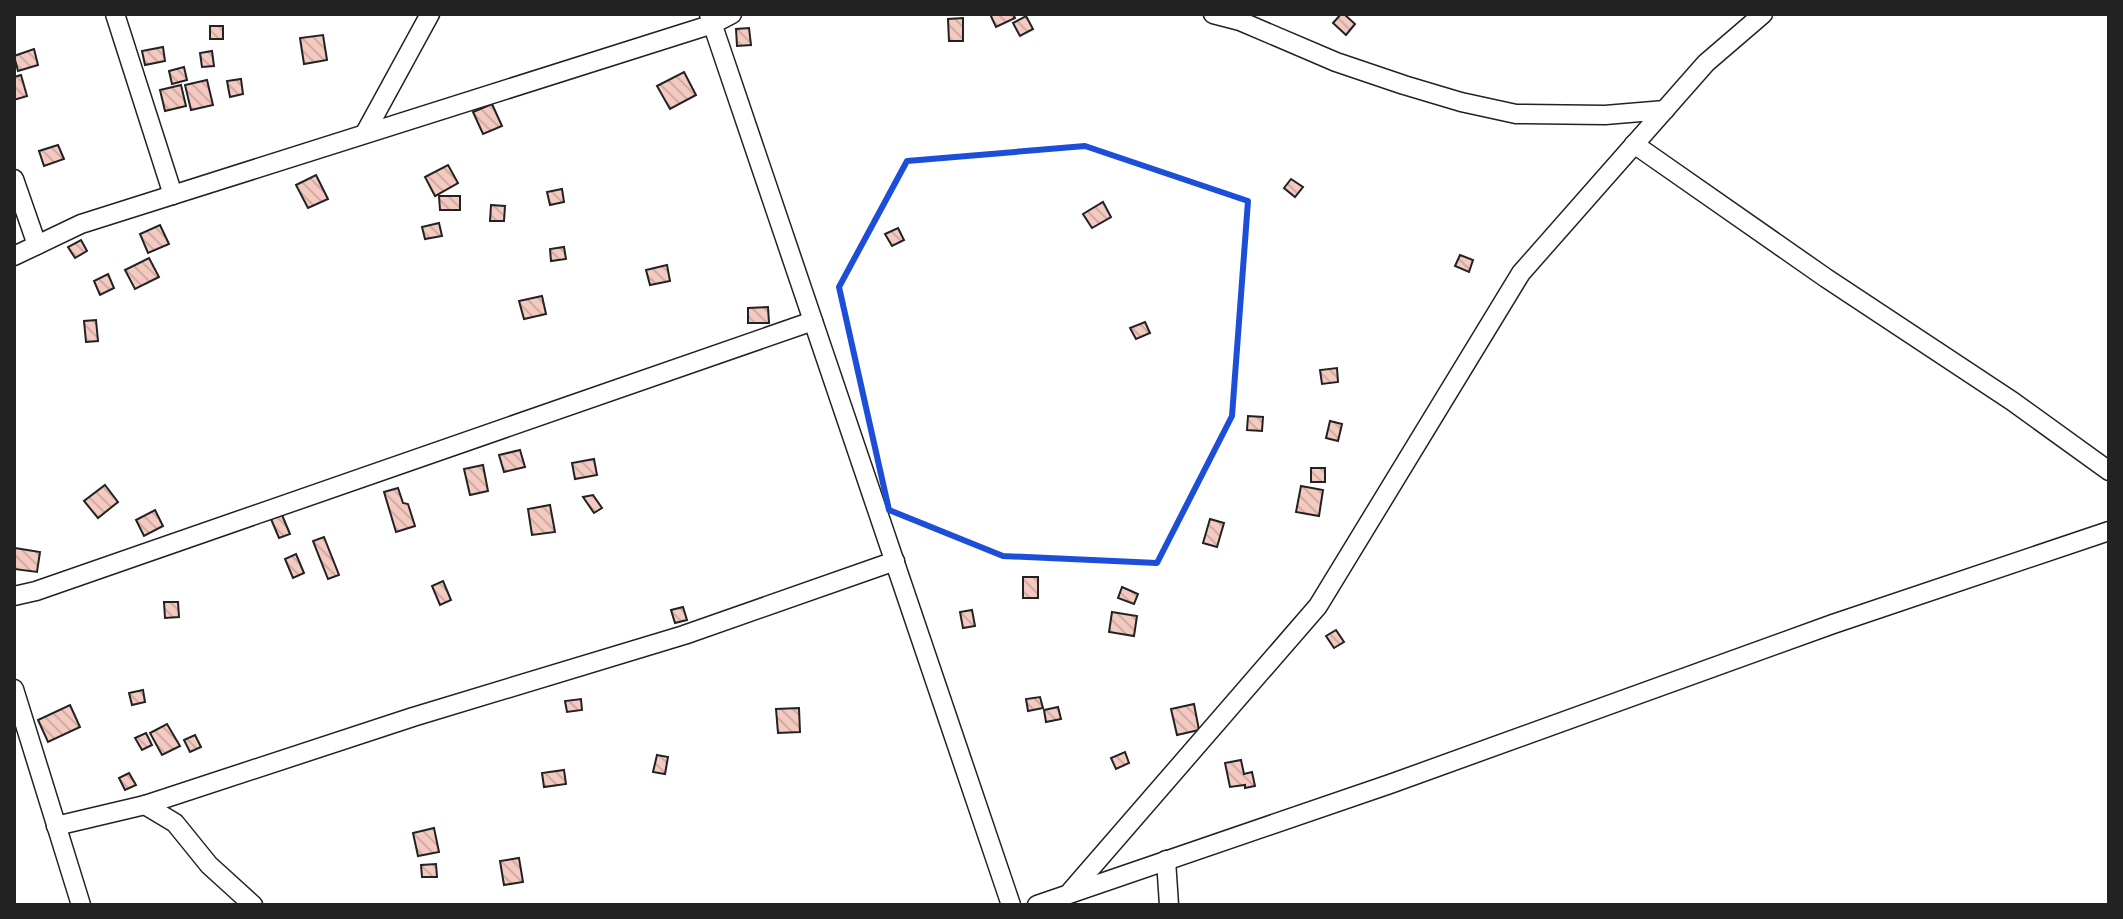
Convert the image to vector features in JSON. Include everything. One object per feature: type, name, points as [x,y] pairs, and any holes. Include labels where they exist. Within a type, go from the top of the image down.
[{"type":"street","points":[[115,14],[173,195]]},
{"type":"street","points":[[365,133],[430,14]]},
{"type":"street","points":[[14,256],[81,224],[732,14]]},
{"type":"street","points":[[1213,14],[1240,21],[1336,62],[1404,85],[1516,114],[1605,115],[1665,110]]},
{"type":"street","points":[[1069,894],[1318,606],[1521,273],[1706,63],[1763,14]]},
{"type":"street","points":[[711,19],[1011,905]]},
{"type":"street","points":[[1634,144],[1826,278],[2012,401],[2109,471]]},
{"type":"street","points":[[14,179],[37,245]]},
{"type":"street","points":[[14,596],[36,591],[813,321]]},
{"type":"street","points":[[1037,905],[1390,784],[1833,624],[2109,531]]},
{"type":"street","points":[[56,826],[145,805],[413,717],[684,635],[895,561]]},
{"type":"street","points":[[14,689],[81,905]]},
{"type":"street","points":[[145,805],[175,823],[209,865],[253,905]]},
{"type":"street","points":[[1166,860],[1169,905]]},
{"type":"highlighted area","points":[[1085,146],[1248,201],[1232,416],[1157,563],[1003,556],[889,510],[839,287],[907,161]]},
{"type":"building","points":[[990,14],[1013,14],[1015,18],[996,27]]},
{"type":"building","points":[[1341,14],[1355,24],[1346,35],[1333,23]]},
{"type":"building","points":[[1026,16],[1033,29],[1020,36],[1013,23]]},
{"type":"building","points":[[963,18],[963,41],[949,41],[948,19]]},
{"type":"building","points":[[210,26],[223,26],[223,39],[210,39]]},
{"type":"building","points":[[749,28],[751,45],[737,46],[736,29]]},
{"type":"building","points":[[323,35],[327,60],[304,64],[300,38]]},
{"type":"building","points":[[163,47],[165,61],[145,65],[142,51]]},
{"type":"building","points":[[34,49],[38,65],[18,71],[14,56]]},
{"type":"building","points":[[212,51],[214,66],[202,67],[200,53]]},
{"type":"building","points":[[184,67],[187,80],[172,84],[169,71]]},
{"type":"building","points":[[684,72],[696,95],[670,109],[657,86]]},
{"type":"building","points":[[21,75],[27,96],[14,100],[14,77]]},
{"type":"building","points":[[241,79],[243,94],[230,97],[227,81]]},
{"type":"building","points":[[207,80],[213,105],[191,110],[185,85]]},
{"type":"building","points":[[181,85],[186,106],[165,111],[160,90]]},
{"type":"building","points":[[492,104],[502,126],[483,134],[473,112]]},
{"type":"building","points":[[58,145],[64,159],[44,166],[39,151]]},
{"type":"building","points":[[448,165],[458,183],[435,196],[425,177]]},
{"type":"building","points":[[316,175],[328,199],[308,208],[296,185]]},
{"type":"building","points":[[1291,179],[1303,187],[1295,197],[1284,188]]},
{"type":"building","points":[[562,189],[564,202],[550,205],[547,192]]},
{"type":"building","points":[[439,196],[460,196],[460,210],[440,210]]},
{"type":"building","points":[[1103,202],[1111,217],[1092,228],[1083,214]]},
{"type":"building","points":[[491,205],[505,206],[504,221],[490,221]]},
{"type":"building","points":[[439,223],[442,236],[425,239],[422,227]]},
{"type":"building","points":[[160,225],[169,244],[148,253],[140,234]]},
{"type":"building","points":[[898,228],[904,240],[892,246],[885,234]]},
{"type":"building","points":[[81,240],[87,251],[75,258],[68,247]]},
{"type":"building","points":[[564,247],[566,259],[551,261],[550,249]]},
{"type":"building","points":[[1460,255],[1473,260],[1469,272],[1455,266]]},
{"type":"building","points":[[149,258],[159,277],[135,289],[125,270]]},
{"type":"building","points":[[667,265],[670,281],[650,285],[646,270]]},
{"type":"building","points":[[108,274],[114,288],[100,295],[94,281]]},
{"type":"building","points":[[542,296],[546,314],[524,319],[519,301]]},
{"type":"building","points":[[768,307],[769,323],[748,323],[748,308]]},
{"type":"building","points":[[96,320],[98,341],[86,342],[84,321]]},
{"type":"building","points":[[1145,322],[1150,333],[1136,339],[1130,328]]},
{"type":"building","points":[[1337,368],[1338,382],[1322,384],[1320,370]]},
{"type":"building","points":[[1248,416],[1263,417],[1262,431],[1247,430]]},
{"type":"building","points":[[1330,421],[1342,424],[1338,441],[1326,438]]},
{"type":"building","points":[[520,450],[525,467],[504,472],[499,455]]},
{"type":"building","points":[[594,459],[597,475],[575,479],[572,463]]},
{"type":"building","points":[[483,465],[488,491],[470,495],[464,469]]},
{"type":"building","points":[[1311,468],[1325,468],[1325,482],[1311,482]]},
{"type":"building","points":[[105,485],[118,502],[98,518],[84,501]]},
{"type":"building","points":[[1301,486],[1323,490],[1319,516],[1296,512]]},
{"type":"building","points":[[398,488],[403,503],[408,504],[415,526],[396,532],[384,492]]},
{"type":"building","points":[[593,495],[602,508],[594,513],[583,497]]},
{"type":"building","points":[[550,505],[555,532],[532,535],[528,509]]},
{"type":"building","points":[[155,510],[163,526],[144,536],[136,520]]},
{"type":"building","points":[[282,515],[290,534],[279,538],[271,519]]},
{"type":"building","points":[[1210,519],[1224,523],[1217,547],[1203,543]]},
{"type":"building","points":[[324,537],[339,575],[328,579],[313,541]]},
{"type":"building","points":[[15,548],[40,552],[37,572],[14,569]]},
{"type":"building","points":[[296,554],[304,573],[293,578],[285,559]]},
{"type":"building","points":[[1023,577],[1038,577],[1038,598],[1023,598]]},
{"type":"building","points":[[443,581],[451,600],[440,605],[432,586]]},
{"type":"building","points":[[1122,587],[1138,594],[1134,604],[1118,598]]},
{"type":"building","points":[[164,602],[178,602],[179,617],[165,618]]},
{"type":"building","points":[[683,607],[687,620],[675,623],[671,610]]},
{"type":"building","points":[[972,610],[975,626],[963,628],[960,612]]},
{"type":"building","points":[[1112,612],[1137,616],[1134,636],[1109,632]]},
{"type":"building","points":[[1336,630],[1344,642],[1334,648],[1326,636]]},
{"type":"building","points":[[143,690],[145,702],[132,705],[129,693]]},
{"type":"building","points":[[1040,697],[1043,708],[1028,711],[1026,699]]},
{"type":"building","points":[[581,699],[582,710],[567,712],[565,701]]},
{"type":"building","points":[[1194,704],[1199,730],[1177,735],[1171,709]]},
{"type":"building","points":[[70,705],[80,727],[48,742],[38,720]]},
{"type":"building","points":[[1058,707],[1061,719],[1046,722],[1044,710]]},
{"type":"building","points":[[799,708],[800,732],[778,733],[776,709]]},
{"type":"building","points":[[167,724],[180,746],[162,755],[150,733]]},
{"type":"building","points":[[146,733],[152,745],[142,750],[135,738]]},
{"type":"building","points":[[195,735],[201,747],[190,752],[184,740]]},
{"type":"building","points":[[1125,752],[1129,763],[1116,769],[1111,758]]},
{"type":"building","points":[[657,755],[668,757],[665,774],[653,772]]},
{"type":"building","points":[[1241,760],[1244,774],[1252,772],[1255,786],[1230,787],[1225,763]]},
{"type":"building","points":[[564,770],[566,784],[544,787],[542,773]]},
{"type":"building","points":[[129,773],[136,785],[125,790],[119,778]]},
{"type":"building","points":[[434,828],[439,852],[418,856],[413,833]]},
{"type":"building","points":[[519,858],[523,882],[504,885],[500,861]]},
{"type":"building","points":[[436,864],[437,877],[422,877],[421,865]]}]
